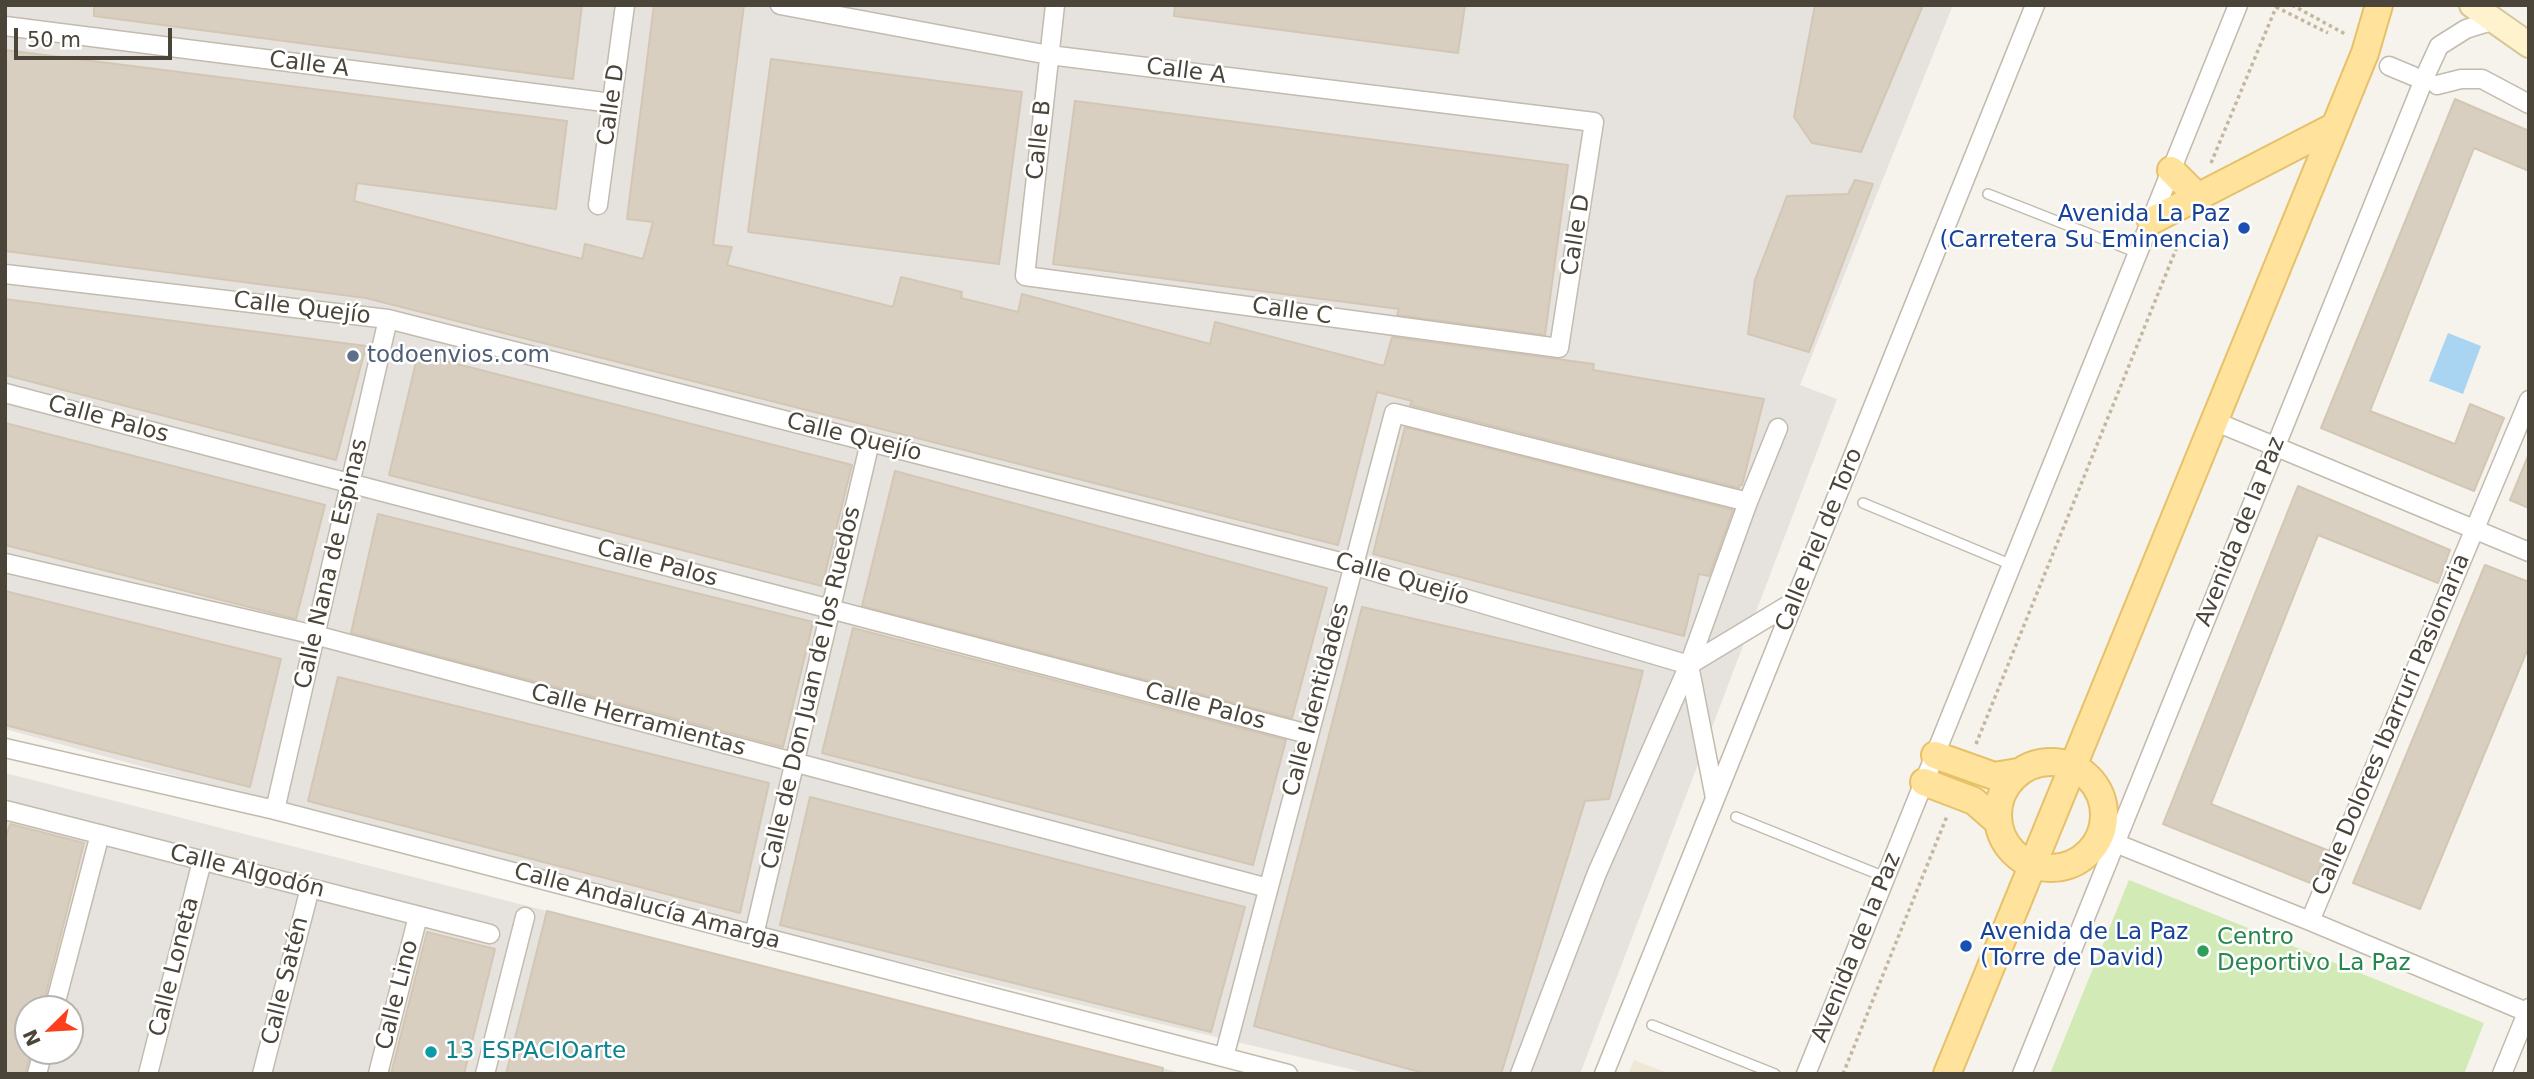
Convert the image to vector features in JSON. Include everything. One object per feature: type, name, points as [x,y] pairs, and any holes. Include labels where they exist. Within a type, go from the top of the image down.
[{"type":"main road","points":[[1947,1074],[2365,53],[2379,5]]},
{"type":"main road","points":[[2151,221],[2334,126]]},
{"type":"main road","points":[[2171,170],[2198,197]]},
{"type":"main road","points":[[1935,755],[1994,776],[2018,772],[2034,763],[2052,761],[2073,766],[2085,773],[2097,786],[2103,802],[2108,839],[2079,861],[2063,867],[2033,865],[2015,854],[2004,839],[1998,822],[1998,803],[2006,786],[2018,772]]},
{"type":"main road","points":[[1924,782],[1974,801],[1998,822]]},
{"type":"street","name":"Calle D","points":[[598,205],[625,5]]},
{"type":"street","name":"Calle A","points":[[780,5],[1049,55],[1594,122]]},
{"type":"street","name":"Calle B","points":[[1025,276],[1055,5]]},
{"type":"street","name":"Calle Piel de Toro","points":[[1604,1074],[2035,5]]},
{"type":"street","name":"Avenida de la Paz","points":[[1806,1074],[2238,5]]},
{"type":"street","points":[[2472,5],[2529,45]]},
{"type":"street","name":"Avenida de la Paz","points":[[2021,1074],[2108,839],[2275,446],[2421,86],[2439,46],[2466,29],[2493,21]]},
{"type":"street","name":"Calle A","points":[[5,26],[612,103]]},
{"type":"street","points":[[2389,65],[2413,76]]},
{"type":"street","points":[[2437,85],[2460,79],[2482,79],[2529,104]]},
{"type":"street","name":"Calle D","points":[[1559,348],[1594,122]]},
{"type":"street","name":"Calle Quejío","points":[[5,274],[388,319],[1352,565],[1689,665]]},
{"type":"street","name":"Calle C","points":[[1025,276],[1559,348]]},
{"type":"street","name":"Calle Nana de Espinas","points":[[275,810],[388,319]]},
{"type":"street","name":"Calle Palos","points":[[5,393],[1308,734]]},
{"type":"street","name":"Calle Dolores Ibarruri Pasionaria","points":[[2310,921],[2529,400]]},
{"type":"street","name":"Calle Identidades","points":[[1224,1057],[1394,413],[1748,502]]},
{"type":"street","points":[[2214,421],[2529,552]]},
{"type":"street","points":[[1520,1074],[1597,873],[1689,665],[1778,428]]},
{"type":"street","name":"Calle de Don Juan de los Ruedos","points":[[754,935],[870,442]]},
{"type":"street","name":"Calle Herramientas","points":[[5,564],[315,635],[1268,888]]},
{"type":"street","points":[[1689,665],[1795,601]]},
{"type":"street","points":[[1689,665],[1715,798]]},
{"type":"street","name":"Calle Andalucía Amarga","points":[[5,748],[275,810],[1288,1074]]},
{"type":"street","name":"Calle Algodón","points":[[5,810],[490,934]]},
{"type":"street","points":[[58,995],[100,834]]},
{"type":"street","points":[[2108,839],[2528,1011],[2502,1074]]},
{"type":"street","name":"Calle Loneta","points":[[148,1074],[202,861]]},
{"type":"street","name":"Calle Satén","points":[[262,1074],[310,888]]},
{"type":"street","name":"Calle Lino","points":[[378,1074],[418,916]]},
{"type":"street","points":[[485,1074],[525,917]]},
{"type":"lane","points":[[1988,194],[2138,253]]},
{"type":"lane","points":[[1863,503],[2012,565]]},
{"type":"lane","points":[[1735,817],[1885,877]]},
{"type":"lane","points":[[1652,1025],[1775,1074]]},
{"type":"path","points":[[2292,5],[2329,26]]},
{"type":"path","points":[[1967,767],[2276,6],[2328,33]]},
{"type":"path","points":[[1843,1074],[1956,794]]},
{"type":"shaded area","points":[[5,5],[1953,5],[1800,385],[1837,399],[1580,1074],[1371,1074],[545,877],[5,729]]},
{"type":"shaded area","points":[[5,773],[1186,1074],[5,1074]]},
{"type":"shaded area","points":[[1634,1060],[1670,1074],[1628,1074]]},
{"type":"green space","name":"Centro Deportivo La Paz","points":[[2129,880],[2484,1023],[2464,1074],[2050,1074]]},
{"type":"water","points":[[2448,333],[2481,346],[2463,394],[2429,381]]},
{"type":"building","points":[[94,5],[582,5],[573,79],[94,16]]},
{"type":"building","points":[[654,5],[744,5],[713,245],[732,247],[727,265],[893,307],[901,277],[962,292],[961,298],[1018,312],[1022,294],[1210,344],[1215,322],[1384,366],[1392,337],[1594,364],[1593,370],[1764,399],[1742,485],[1739,488],[1410,405],[1412,401],[1377,392],[1338,545],[366,298],[5,251],[5,50],[567,121],[556,209],[357,183],[354,201],[582,259],[585,244],[643,259],[653,222],[627,219]]},
{"type":"building","points":[[1175,5],[1465,5],[1458,53],[1174,16]]},
{"type":"building","points":[[1815,5],[1923,5],[1861,152],[1812,143],[1794,117]]},
{"type":"building","points":[[771,59],[1022,92],[999,264],[748,232]]},
{"type":"building","points":[[2455,99],[2529,131],[2529,171],[2474,148],[2370,411],[2455,444],[2470,404],[2504,418],[2474,491],[2321,428]]},
{"type":"building","points":[[1075,101],[1568,165],[1545,335],[1397,315],[1399,309],[1053,264]]},
{"type":"building","points":[[1855,180],[1873,184],[1809,352],[1748,334],[1755,280],[1787,196],[1848,194]]},
{"type":"building","points":[[5,299],[366,346],[336,460],[5,375]]},
{"type":"building","points":[[418,354],[852,465],[822,586],[389,475]]},
{"type":"building","points":[[5,423],[325,505],[296,619],[5,545]]},
{"type":"building","points":[[1405,427],[1733,510],[1709,576],[1699,574],[1684,636],[1373,554]]},
{"type":"building","points":[[2529,456],[2529,508],[2510,500]]},
{"type":"building","points":[[895,471],[1327,588],[1292,718],[862,606]]},
{"type":"building","points":[[2298,486],[2450,550],[2438,583],[2318,535],[2211,804],[2327,850],[2313,884],[2163,824]]},
{"type":"building","points":[[378,514],[813,622],[783,747],[351,633]]},
{"type":"building","points":[[2485,565],[2529,582],[2529,646],[2420,909],[2353,883]]},
{"type":"building","points":[[5,591],[281,659],[250,787],[5,725]]},
{"type":"building","points":[[1362,607],[1643,671],[1609,799],[1585,801],[1501,1074],[1427,1074],[1254,1026]]},
{"type":"building","points":[[853,628],[1286,740],[1253,865],[822,753]]},
{"type":"building","points":[[338,677],[769,783],[740,913],[308,801]]},
{"type":"building","points":[[810,797],[1245,907],[1211,1032],[780,925]]},
{"type":"building","points":[[10,824],[84,843],[46,995],[14,995],[14,1065],[27,1065],[25,1074],[5,1074],[5,840]]},
{"type":"building","points":[[547,911],[1163,1068],[1162,1074],[506,1074]]},
{"type":"building","points":[[427,932],[495,949],[464,1074],[391,1074]]},
{"type":"place","name":"Avenida La Paz (Carretera Su Eminencia)","points":[[2244,228]]},
{"type":"place","name":"todoenvios.com","points":[[353,356]]},
{"type":"place","name":"Avenida de La Paz (Torre de David)","points":[[1966,946]]},
{"type":"place","name":"Centro Deportivo La Paz","points":[[2203,951]]},
{"type":"place","name":"13 ESPACIOarte","points":[[431,1052]]}]
